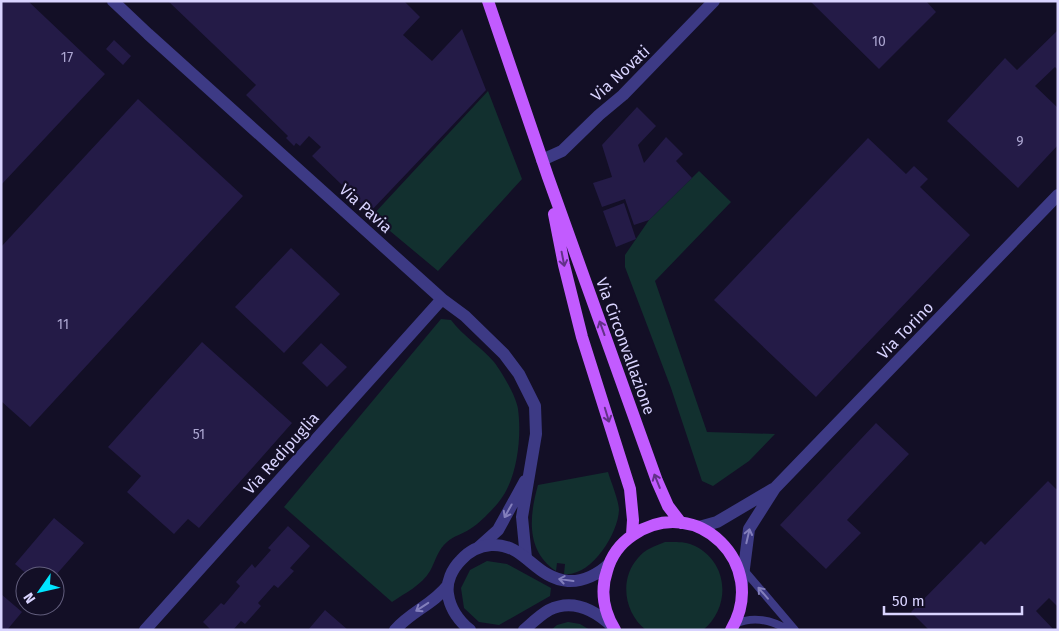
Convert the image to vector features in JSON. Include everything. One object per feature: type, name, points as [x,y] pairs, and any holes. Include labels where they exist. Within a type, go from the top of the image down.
[{"type":"main road","name":"Via Circonvallazione","points":[[488,1],[542,160],[657,481],[668,506],[681,523]]},
{"type":"main road","name":"Via Circonvallazione","points":[[548,177],[564,265],[582,337],[630,489],[632,535]]},
{"type":"main road","points":[[614,628],[607,613],[604,596],[604,581],[609,564],[619,547],[632,535],[654,525],[667,522],[699,527],[717,538],[732,556],[740,572],[742,584],[742,602],[733,627]]},
{"type":"street","name":"Via Pavia","points":[[114,1],[148,34],[442,299],[465,316],[504,354],[519,374],[535,406],[536,434],[522,517],[526,558]]},
{"type":"street","name":"Via Novati","points":[[542,160],[562,151],[623,95],[714,1]]},
{"type":"street","name":"Via Torino","points":[[742,584],[749,529],[775,488],[1058,195]]},
{"type":"street","name":"Via Redipuglia","points":[[145,630],[442,299]]},
{"type":"street","name":"Via Pavia","points":[[448,585],[452,572],[459,561],[498,530],[531,470]]},
{"type":"street","name":"Via Torino","points":[[699,527],[717,522],[775,488]]},
{"type":"street","points":[[479,547],[493,545],[516,550],[546,574],[567,581],[575,581],[591,576],[609,564]]},
{"type":"street","points":[[395,630],[409,616],[439,595],[448,585]]},
{"type":"street","points":[[448,585],[452,608],[470,630]]},
{"type":"street","points":[[526,629],[549,611],[567,605],[588,609],[602,617],[614,628]]},
{"type":"lane","points":[[732,556],[795,630]]},
{"type":"lane","points":[[733,627],[749,620],[762,619],[771,621],[788,630]]},
{"type":"green space","points":[[488,91],[522,179],[438,271],[372,216]]},
{"type":"green space","points":[[699,171],[731,202],[655,281],[707,432],[775,434],[749,461],[713,486],[702,481],[671,388],[625,267],[625,255],[649,220]]},
{"type":"green space","points":[[441,319],[451,320],[494,362],[509,385],[518,409],[517,459],[510,483],[498,503],[477,524],[452,538],[444,545],[427,576],[392,602],[284,507]]},
{"type":"green space","points":[[608,472],[619,506],[614,531],[601,552],[584,569],[564,574],[565,564],[557,563],[556,571],[539,554],[532,532],[533,509],[538,485]]},
{"type":"green space","points":[[665,542],[692,544],[715,563],[720,574],[722,598],[718,610],[703,630],[646,630],[633,615],[629,605],[626,586],[632,566],[644,552]]},
{"type":"green space","points":[[487,561],[507,564],[551,588],[550,596],[499,625],[479,622],[464,608],[461,588],[470,570]]},
{"type":"green space","points":[[568,622],[580,624],[590,630],[551,630],[557,625]]},
{"type":"building","points":[[1,1],[28,1],[105,74],[1,185]]},
{"type":"building","points":[[168,1],[404,1],[420,17],[403,35],[432,61],[462,29],[486,90],[370,212],[312,156],[321,147],[309,136],[300,146],[296,143],[294,146],[286,138],[288,136],[246,95],[256,85]]},
{"type":"building","points":[[810,1],[926,1],[936,12],[879,69]]},
{"type":"building","points":[[1058,30],[1058,70],[1055,67],[1035,86],[1058,108],[1058,145],[1018,188],[947,121],[1005,58],[1017,70]]},
{"type":"building","points":[[114,40],[131,56],[123,65],[106,49]]},
{"type":"building","points":[[138,99],[243,196],[30,427],[1,401],[1,247]]},
{"type":"building","points":[[637,107],[656,126],[638,145],[644,163],[666,137],[683,154],[676,161],[692,178],[649,220],[634,225],[625,199],[602,207],[593,183],[612,177],[602,145]]},
{"type":"building","points":[[868,138],[906,174],[914,166],[928,179],[920,187],[970,235],[816,397],[714,300]]},
{"type":"building","points":[[624,203],[636,239],[616,247],[603,211]]},
{"type":"building","points":[[291,248],[340,294],[284,353],[235,307]]},
{"type":"building","points":[[202,342],[292,423],[199,528],[188,519],[174,534],[127,492],[141,476],[108,447]]},
{"type":"building","points":[[321,343],[347,367],[327,387],[302,363]]},
{"type":"building","points":[[876,423],[909,454],[847,520],[861,533],[826,569],[780,525]]},
{"type":"building","points":[[1048,481],[1056,489],[1058,488],[1058,607],[1049,598],[1036,611],[1054,630],[929,630],[911,612],[981,541],[985,545]]},
{"type":"building","points":[[54,518],[84,543],[64,566],[17,566],[15,564]]},
{"type":"building","points":[[288,526],[310,546],[290,568],[294,571],[278,588],[274,585],[258,603],[261,606],[245,624],[241,621],[233,630],[211,630],[203,622],[221,603],[224,605],[240,586],[236,582],[252,564],[255,568],[271,550],[268,548]]},
{"type":"building","points":[[1,594],[15,606],[15,616],[19,616],[7,630],[1,630]]},
{"type":"building","points":[[325,610],[348,630],[308,630]]}]
